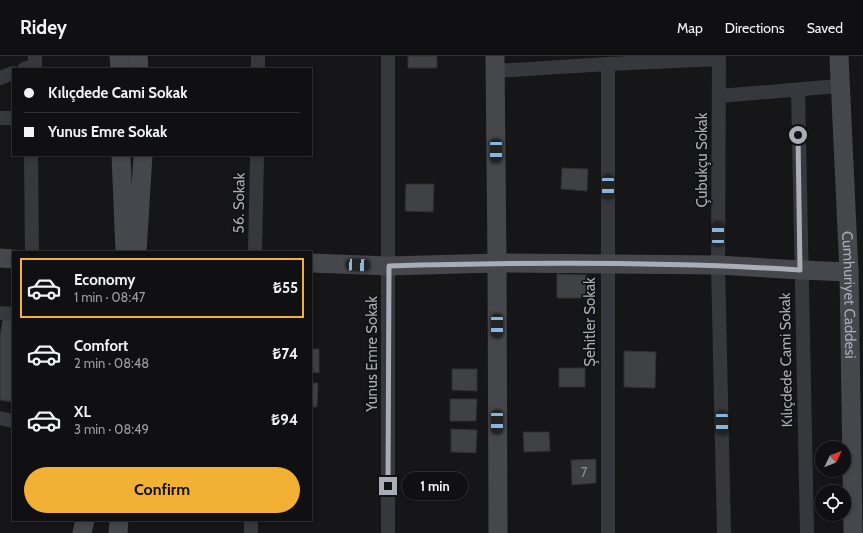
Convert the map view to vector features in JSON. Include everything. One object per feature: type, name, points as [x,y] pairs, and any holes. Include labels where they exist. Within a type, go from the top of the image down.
[{"type":"main road","points":[[119,56],[120,68]]},
{"type":"main road","points":[[138,56],[138,68]]},
{"type":"main road","name":"Cumhuriyet Caddesi","points":[[839,56],[849,272],[853,533]]},
{"type":"main road","points":[[495,64],[498,533]]},
{"type":"main road","points":[[121,156],[125,251]]},
{"type":"main road","points":[[137,251],[143,156]]},
{"type":"main road","points":[[0,258],[12,259]]},
{"type":"main road","points":[[312,263],[389,266],[497,263],[607,263],[718,265],[849,272]]},
{"type":"main road","points":[[82,533],[85,521]]},
{"type":"main road","points":[[118,533],[119,521]]},
{"type":"street","points":[[27,68],[35,65],[35,56]]},
{"type":"street","points":[[258,56],[258,68]]},
{"type":"street","name":"Yunus Emre Sokak","points":[[388,56],[388,533]]},
{"type":"street","name":"Çubukçu Sokak","points":[[495,64],[608,64],[719,59],[718,265],[724,533]]},
{"type":"street","name":"Şehitler Sokak","points":[[608,64],[608,533]]},
{"type":"street","points":[[0,78],[12,73]]},
{"type":"street","points":[[719,96],[840,86]]},
{"type":"street","name":"Kılıçdede Cami Sokak","points":[[798,90],[800,270],[807,533]]},
{"type":"street","points":[[0,118],[12,118]]},
{"type":"street","points":[[31,156],[32,251]]},
{"type":"street","name":"56. Sokak","points":[[255,251],[257,156]]},
{"type":"street","points":[[0,313],[12,314]]},
{"type":"street","points":[[0,418],[12,421]]},
{"type":"street","points":[[251,521],[251,533]]},
{"type":"building","points":[[408,56],[437,56],[437,68],[408,68]]},
{"type":"building","points":[[562,168],[588,169],[587,191],[561,189]]},
{"type":"building","points":[[406,184],[434,184],[433,212],[405,211]]},
{"type":"building","points":[[557,274],[587,275],[587,298],[557,298]]},
{"type":"building","points":[[3,318],[12,320],[12,402],[0,400],[0,336]]},
{"type":"building","points":[[312,349],[319,349],[319,373],[312,372]]},
{"type":"building","points":[[624,351],[656,352],[655,388],[624,387]]},
{"type":"building","points":[[559,368],[585,368],[585,387],[559,387]]},
{"type":"building","points":[[452,369],[477,369],[477,391],[452,390]]},
{"type":"building","points":[[312,383],[318,383],[317,407],[312,407]]},
{"type":"building","points":[[450,399],[477,399],[476,421],[450,421]]},
{"type":"building","points":[[451,429],[477,430],[476,453],[451,452]]},
{"type":"building","points":[[523,432],[549,432],[550,451],[524,452]]},
{"type":"building","points":[[596,459],[596,483],[572,485],[571,460]]},
{"type":"route","points":[[388,486],[389,266],[497,263],[607,263],[718,265],[800,270],[798,135]]}]
